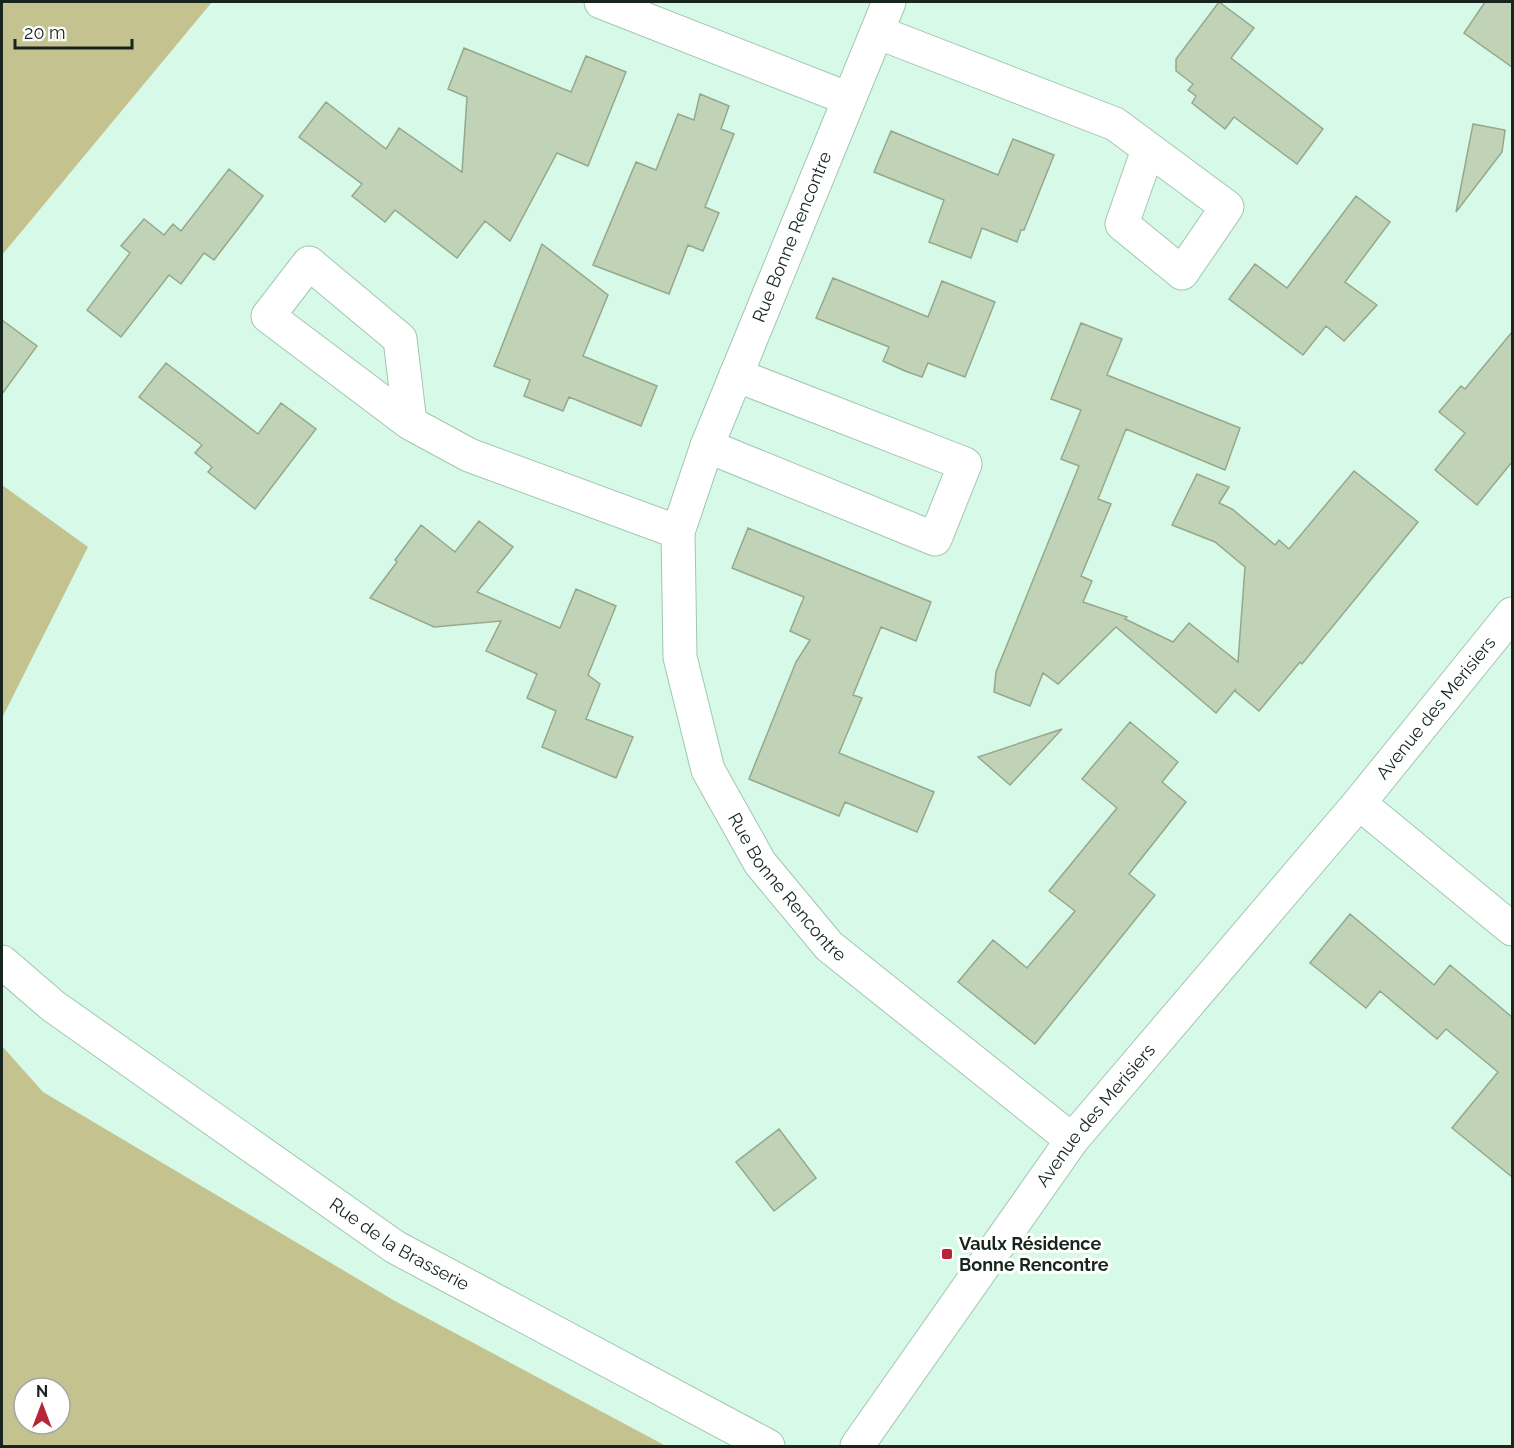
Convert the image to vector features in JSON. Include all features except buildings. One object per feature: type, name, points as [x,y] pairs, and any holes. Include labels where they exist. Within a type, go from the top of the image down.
[{"type":"street","points":[[601,2],[658,12],[849,99]]},
{"type":"street","name":"Rue Bonne Rencontre","points":[[889,2],[707,446],[678,532],[680,657],[708,770],[760,863],[829,946],[1072,1140]]},
{"type":"street","points":[[877,32],[1115,124],[1148,150]]},
{"type":"street","points":[[410,423],[400,339],[309,263],[268,316],[410,423],[469,455],[678,532]]},
{"type":"street","points":[[707,446],[935,539],[965,464],[736,375]]},
{"type":"street","name":"Avenue des Merisiers","points":[[857,1446],[1072,1140],[1359,803],[1512,614]]},
{"type":"street","points":[[1359,803],[1512,928]]},
{"type":"street","name":"Rue de la Brasserie","points":[[2,962],[53,1006],[395,1247],[768,1446]]},
{"type":"shaded area","points":[[2,2],[212,2],[2,255]]},
{"type":"shaded area","points":[[2,485],[88,547],[2,718]]},
{"type":"shaded area","points":[[2,1046],[43,1092],[395,1301],[666,1446],[2,1446]]},
{"type":"place","name":"Vaulx Résidence Bonne Rencontre","points":[[947,1254]]}]
